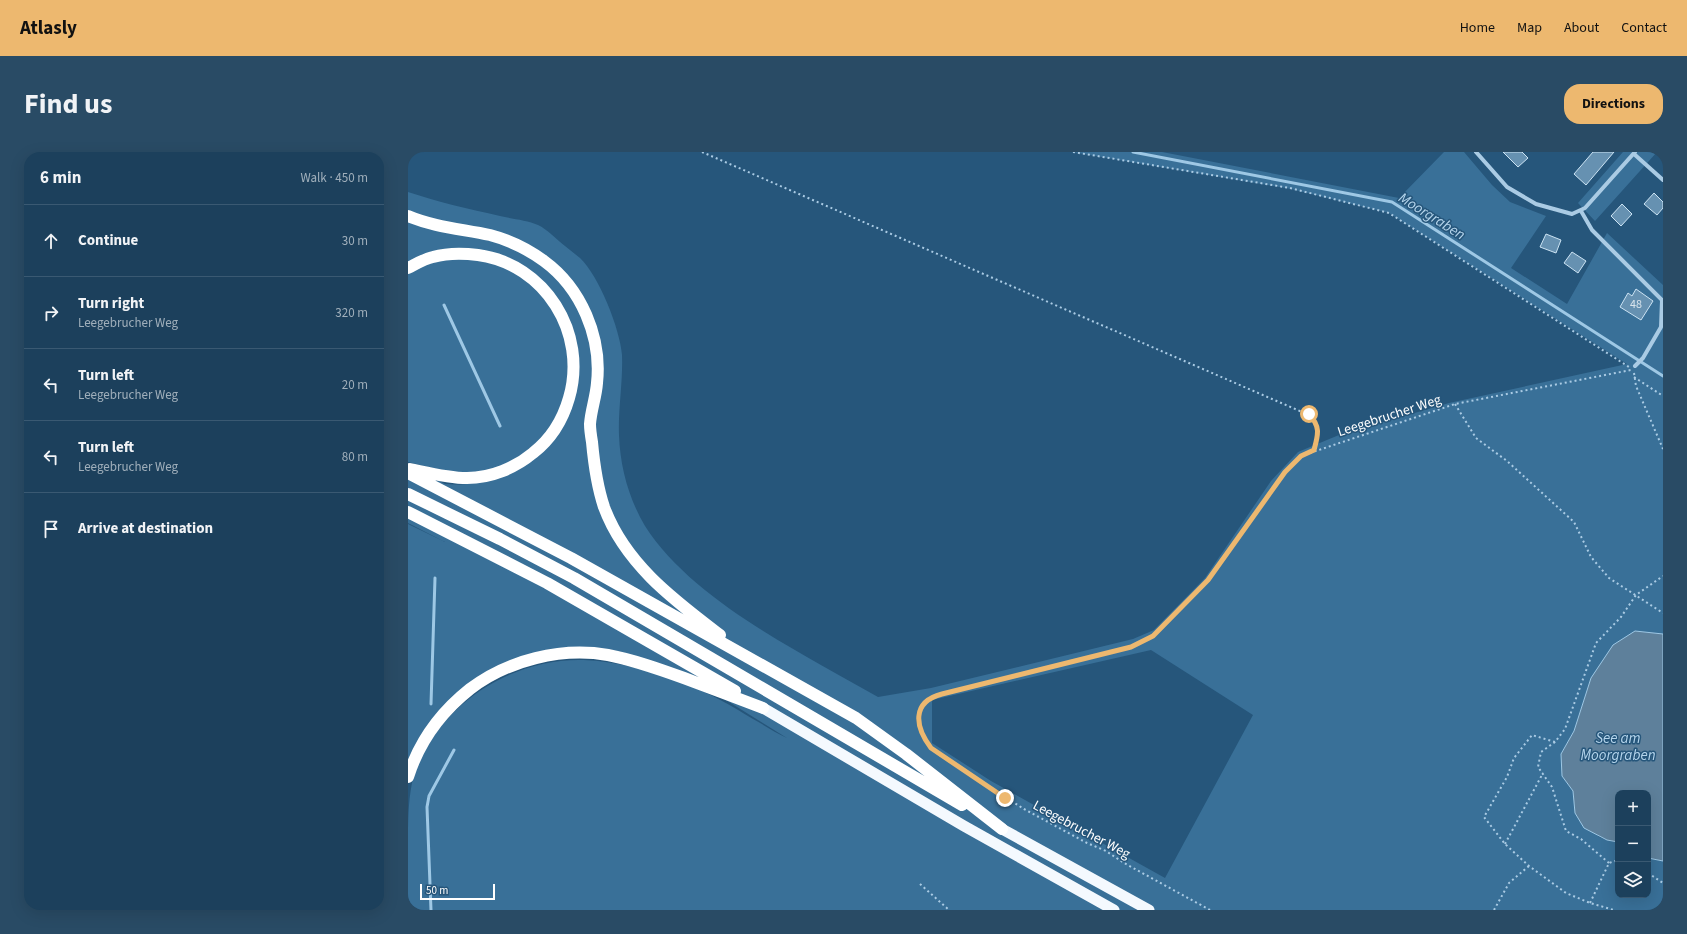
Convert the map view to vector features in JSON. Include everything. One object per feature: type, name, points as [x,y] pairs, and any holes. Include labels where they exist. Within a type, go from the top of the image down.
[{"type":"highway","points":[[408,216],[422,222],[491,236],[522,248],[545,261],[569,285],[583,306],[592,328],[597,351],[598,382],[590,425],[598,485],[605,508],[627,549],[654,582],[680,605],[749,658]]},
{"type":"highway","points":[[408,268],[433,257],[462,254],[493,258],[517,268],[545,290],[559,309],[568,328],[574,361],[572,386],[562,418],[543,444],[523,460],[498,473],[468,478],[447,477],[408,468]]},
{"type":"highway","points":[[408,473],[559,551],[824,699],[872,729],[1002,829]]},
{"type":"highway","points":[[408,494],[500,539],[574,578],[1002,829],[1148,910]]},
{"type":"highway","points":[[408,512],[573,597],[964,826],[1114,910]]},
{"type":"highway","points":[[408,777],[412,764],[429,733],[450,707],[462,696],[493,674],[520,663],[545,656],[590,653],[632,660],[763,708]]},
{"type":"street","points":[[1476,152],[1507,187],[1536,204],[1572,214],[1580,211],[1592,202],[1634,153],[1663,180]]},
{"type":"street","points":[[1580,211],[1592,230],[1662,300],[1661,327],[1643,358],[1635,368]]},
{"type":"path","points":[[702,152],[1309,414],[1316,421],[1319,433],[1314,450]]},
{"type":"path","points":[[1073,152],[1290,188],[1389,213],[1635,368],[1634,377],[1636,386],[1663,449]]},
{"type":"path","name":"Leegebrucher Weg","points":[[1210,910],[1130,866],[1106,851],[1087,843],[1024,809],[941,756],[931,748],[920,730],[918,717],[922,706],[933,696],[1131,647],[1153,636],[1208,580],[1285,472],[1301,456],[1314,450],[1455,404],[1635,368]]},
{"type":"path","points":[[1634,377],[1663,396]]},
{"type":"path","points":[[1455,404],[1476,438],[1507,461],[1574,522],[1591,557],[1609,578],[1663,613]]},
{"type":"path","points":[[1608,863],[1581,839],[1566,831],[1552,787],[1538,767],[1541,752],[1555,742],[1565,729],[1596,643],[1621,617],[1636,595],[1663,576]]},
{"type":"path","points":[[1555,742],[1532,735],[1514,758],[1507,777],[1484,818],[1506,844],[1529,866],[1566,892],[1590,903],[1614,910]]},
{"type":"path","points":[[1506,844],[1542,773]]},
{"type":"path","points":[[1590,903],[1608,863],[1615,861]]},
{"type":"path","points":[[1494,910],[1495,905],[1509,883],[1529,866]]},
{"type":"path","points":[[1651,875],[1663,883]]},
{"type":"path","points":[[920,884],[949,910]]},
{"type":"shaded area","points":[[1072,152],[1162,152],[1399,198],[1444,152],[1464,152],[1492,185],[1510,202],[1546,216],[1511,268],[1567,304],[1607,233],[1663,285],[1663,634],[1635,631],[1591,678],[1574,731],[1561,754],[1562,776],[1573,791],[1575,813],[1599,837],[1615,841],[1615,898],[1651,898],[1651,859],[1663,861],[1663,910],[408,910],[409,806],[412,783],[422,756],[437,732],[455,711],[477,693],[501,679],[527,668],[555,662],[583,660],[609,662],[661,675],[686,684],[737,709],[787,738],[681,672],[622,652],[608,649],[567,647],[537,652],[493,668],[408,761],[408,524],[445,542],[408,523],[408,465],[445,484],[466,485],[445,482],[444,471],[408,462],[408,192],[454,205],[534,223],[545,229],[580,258],[587,266],[601,290],[617,331],[622,355],[619,425],[621,459],[630,494],[645,526],[666,553],[691,578],[720,601],[751,623],[878,697],[931,688],[1133,639],[1154,630],[1205,578],[1271,481],[1298,452],[1339,435],[1449,403],[1627,364],[1389,213],[1291,189]],"holes":[[[1151,650],[1253,715],[1165,878],[991,781],[932,743],[932,700]]]},
{"type":"shaded area","points":[[1623,152],[1657,152],[1595,221],[1578,203]]},
{"type":"water","name":"See am Moorgraben","points":[[1635,631],[1663,634],[1663,861],[1651,859],[1651,790],[1615,790],[1615,841],[1607,840],[1584,828],[1575,813],[1573,791],[1562,776],[1561,754],[1574,731],[1591,678],[1613,645]]},
{"type":"building","points":[[1503,152],[1522,152],[1528,158],[1518,167]]},
{"type":"building","points":[[1593,152],[1614,152],[1586,185],[1574,174]]},
{"type":"building","points":[[1654,193],[1663,202],[1663,208],[1657,215],[1644,204]]},
{"type":"building","points":[[1622,204],[1632,214],[1621,226],[1611,216]]},
{"type":"building","points":[[1546,234],[1561,240],[1556,253],[1540,247]]},
{"type":"building","points":[[1572,252],[1586,261],[1578,273],[1564,263]]},
{"type":"building","points":[[1636,289],[1653,301],[1641,320],[1620,307],[1628,293],[1632,296]]},
{"type":"waterway","name":"Moorgraben","points":[[1133,152],[1392,202],[1663,376]]},
{"type":"waterway","points":[[444,305],[500,426]]},
{"type":"waterway","points":[[431,704],[435,578]]},
{"type":"waterway","points":[[431,910],[427,807],[429,796],[454,750]]},
{"type":"route","points":[[1005,798],[931,748],[924,738],[918,723],[918,717],[922,706],[933,696],[1131,647],[1153,636],[1208,580],[1285,472],[1301,456],[1314,450],[1319,433],[1316,421],[1309,414]]}]
